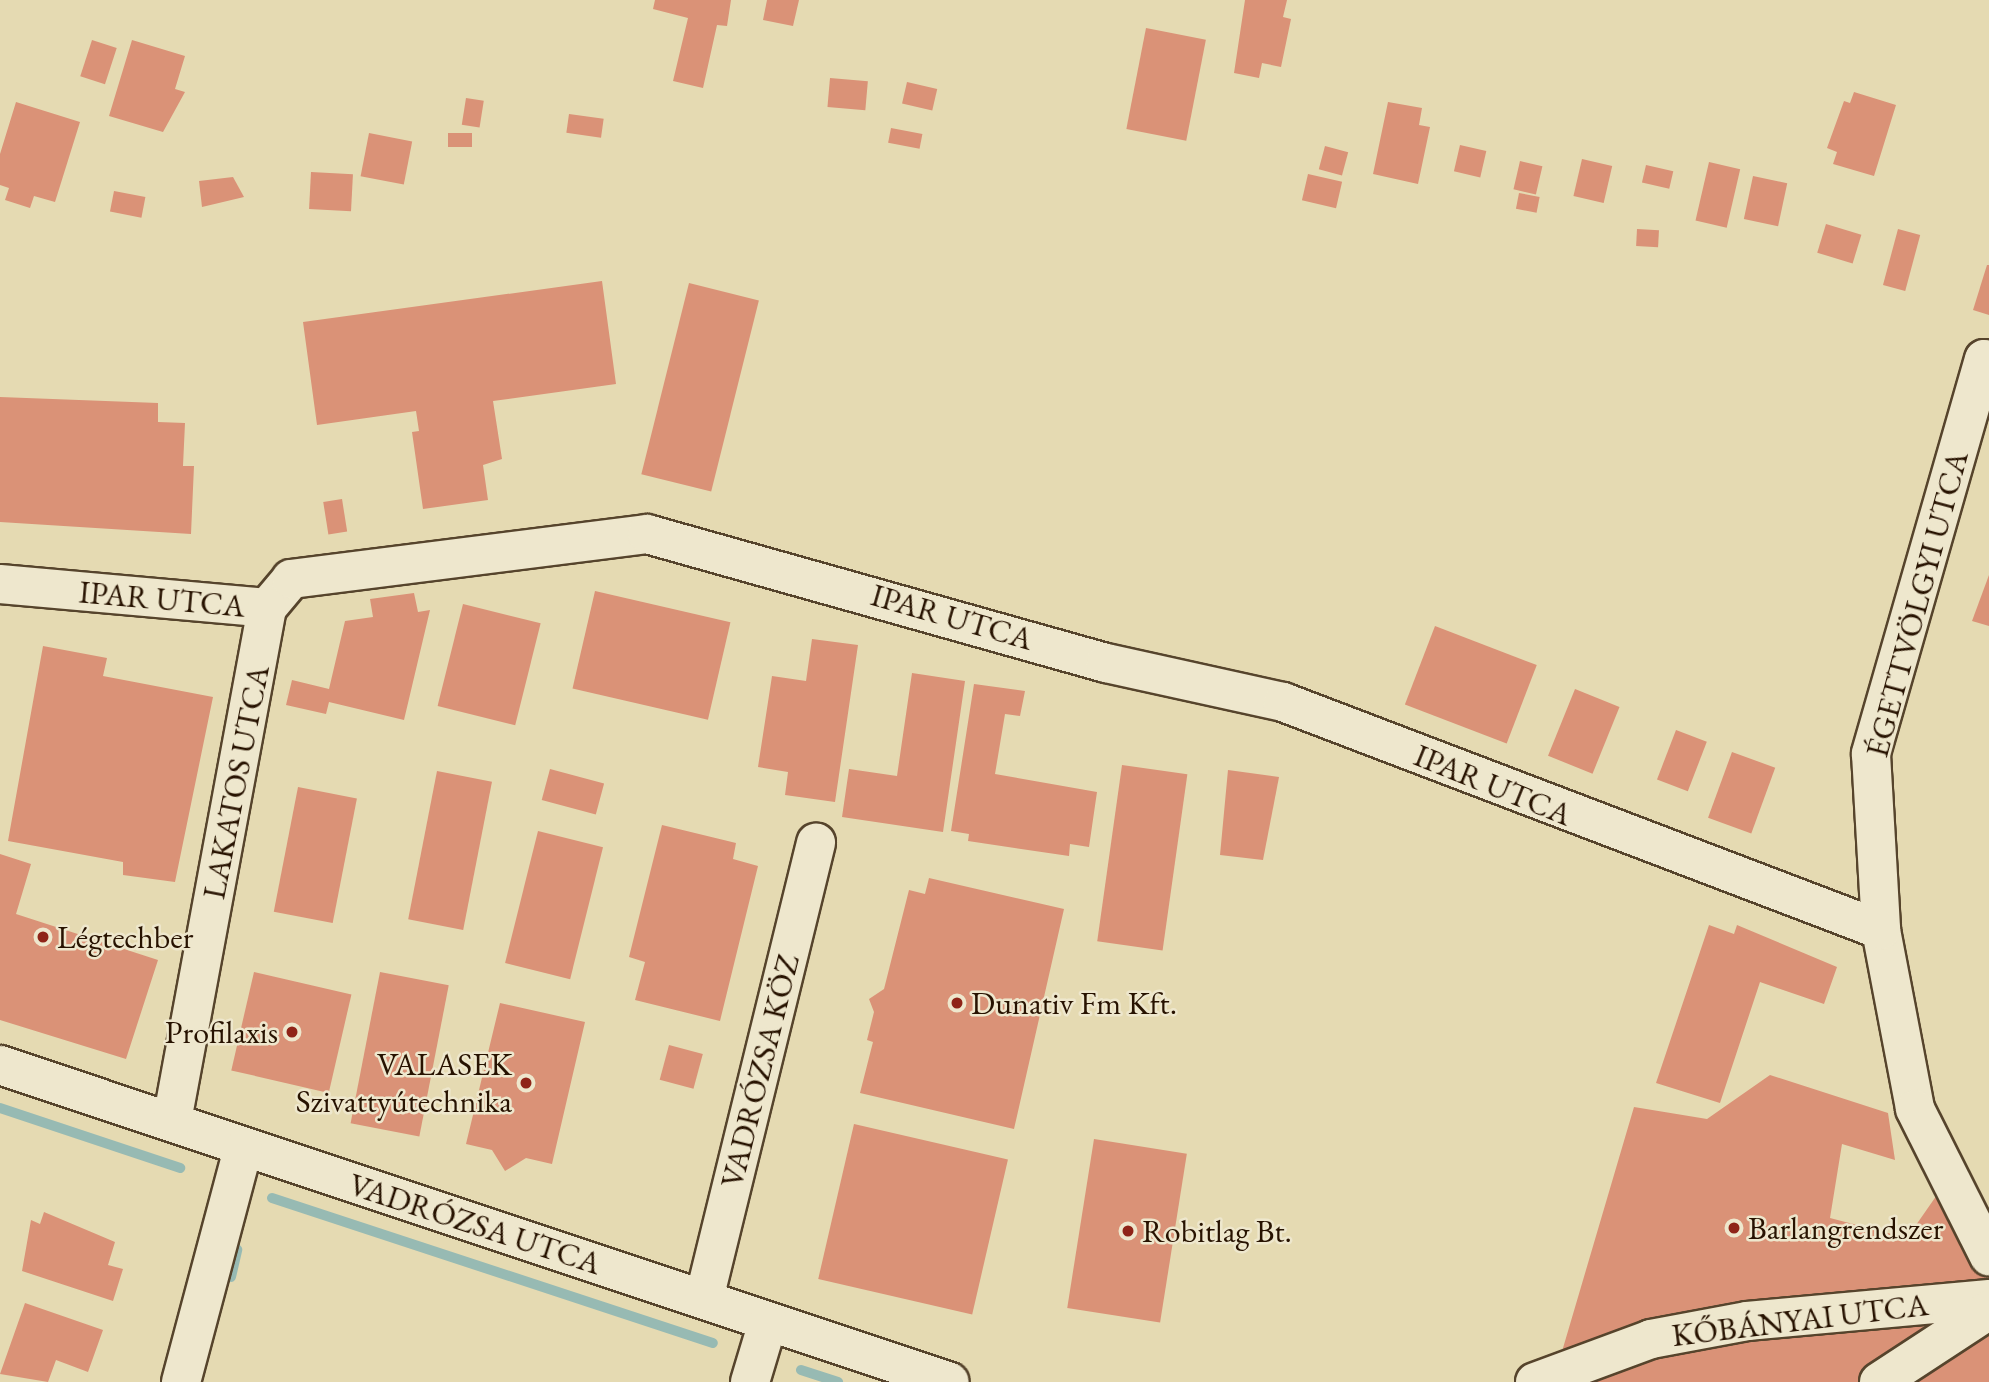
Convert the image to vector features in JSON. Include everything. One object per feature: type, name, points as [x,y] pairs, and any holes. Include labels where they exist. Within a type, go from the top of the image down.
[{"type":"street","name":"ÉGETTVÖLGYI UTCA","points":[[1989,360],[1984,359],[1871,754],[1881,930],[1915,1109],[1989,1256]]},
{"type":"street","name":"IPAR UTCA","points":[[0,584],[209,607],[267,608],[291,579],[647,534],[1106,663],[1283,702],[1881,930]]},
{"type":"street","name":"LAKATOS UTCA","points":[[172,1121],[267,608]]},
{"type":"street","name":"VADRÓZSA KÖZ","points":[[704,1299],[816,843]]},
{"type":"street","name":"VADRÓZSA UTCA","points":[[0,1065],[172,1121],[243,1149],[950,1382]]},
{"type":"street","points":[[181,1382],[243,1149]]},
{"type":"street","name":"KŐBÁNYAI UTCA","points":[[1535,1382],[1651,1339],[1747,1321],[1989,1299]]},
{"type":"street","points":[[1880,1382],[1989,1310]]},
{"type":"street","points":[[750,1382],[768,1322]]},
{"type":"building","points":[[655,0],[731,0],[727,26],[717,25],[703,88],[673,81],[688,18],[653,9]]},
{"type":"building","points":[[767,0],[799,0],[793,26],[763,20]]},
{"type":"building","points":[[1245,0],[1287,0],[1283,17],[1291,19],[1281,67],[1262,63],[1259,78],[1234,73]]},
{"type":"building","points":[[1146,28],[1206,40],[1186,141],[1126,129]]},
{"type":"building","points":[[92,40],[117,48],[105,84],[80,76]]},
{"type":"building","points":[[132,40],[185,56],[175,89],[185,92],[163,132],[109,116]]},
{"type":"building","points":[[830,78],[868,81],[865,110],[827,107]]},
{"type":"building","points":[[907,82],[937,89],[932,110],[902,103]]},
{"type":"building","points":[[1854,92],[1896,105],[1874,176],[1833,164],[1837,152],[1827,148],[1844,101],[1850,103]]},
{"type":"building","points":[[466,98],[484,101],[480,127],[462,125]]},
{"type":"building","points":[[16,102],[80,122],[55,202],[34,196],[30,208],[5,200],[9,188],[0,185],[0,154]]},
{"type":"building","points":[[1388,102],[1422,108],[1419,125],[1430,127],[1418,184],[1373,174]]},
{"type":"building","points":[[569,114],[604,119],[601,138],[566,133]]},
{"type":"building","points":[[891,128],[922,134],[920,149],[888,143]]},
{"type":"building","points":[[369,133],[412,141],[404,185],[361,176]]},
{"type":"building","points":[[448,133],[472,133],[472,147],[448,147]]},
{"type":"building","points":[[1460,145],[1486,151],[1480,177],[1454,171]]},
{"type":"building","points":[[1325,146],[1348,152],[1342,175],[1319,169]]},
{"type":"building","points":[[1582,159],[1612,166],[1604,203],[1573,196]]},
{"type":"building","points":[[1520,161],[1542,166],[1536,194],[1513,189]]},
{"type":"building","points":[[1709,162],[1740,169],[1727,228],[1696,220]]},
{"type":"building","points":[[1646,165],[1673,171],[1669,189],[1642,183]]},
{"type":"building","points":[[311,172],[353,174],[351,211],[309,209]]},
{"type":"building","points":[[1308,174],[1342,182],[1336,208],[1302,200]]},
{"type":"building","points":[[1753,176],[1787,183],[1778,226],[1744,219]]},
{"type":"building","points":[[233,177],[244,197],[202,207],[199,181]]},
{"type":"building","points":[[114,191],[145,197],[141,218],[110,212]]},
{"type":"building","points":[[1519,193],[1540,197],[1537,213],[1516,209]]},
{"type":"building","points":[[1826,224],[1861,235],[1853,264],[1817,253]]},
{"type":"building","points":[[1637,229],[1659,230],[1658,247],[1636,246]]},
{"type":"building","points":[[1898,229],[1920,235],[1905,291],[1883,285]]},
{"type":"building","points":[[1989,265],[1989,315],[1973,310]]},
{"type":"building","points":[[602,281],[616,384],[493,401],[502,459],[483,465],[488,500],[423,509],[412,432],[419,431],[416,411],[317,425],[303,322]]},
{"type":"building","points":[[689,283],[759,300],[711,492],[641,474]]},
{"type":"building","points":[[0,397],[158,403],[158,422],[185,423],[183,466],[194,466],[191,534],[0,522]]},
{"type":"building","points":[[342,499],[347,532],[328,535],[323,502]]},
{"type":"building","points":[[1989,575],[1989,626],[1972,621]]},
{"type":"building","points":[[595,591],[730,622],[708,720],[573,688]]},
{"type":"building","points":[[414,593],[418,612],[430,610],[404,720],[329,702],[326,714],[286,705],[292,680],[329,689],[345,621],[373,617],[370,599]]},
{"type":"building","points":[[463,604],[541,623],[515,725],[438,706]]},
{"type":"building","points":[[1435,626],[1537,665],[1507,743],[1405,704]]},
{"type":"building","points":[[812,639],[858,645],[835,802],[785,795],[788,772],[758,767],[772,676],[806,681]]},
{"type":"building","points":[[43,646],[107,658],[103,676],[213,697],[175,882],[123,875],[123,862],[8,841]]},
{"type":"building","points":[[912,673],[965,681],[943,832],[842,817],[849,769],[897,776]]},
{"type":"building","points":[[974,684],[1025,691],[1020,716],[1005,714],[995,774],[1097,792],[1089,847],[1070,844],[1069,856],[968,841],[969,834],[951,831]]},
{"type":"building","points":[[1575,689],[1620,707],[1593,774],[1548,756]]},
{"type":"building","points":[[1676,730],[1707,742],[1688,791],[1657,779]]},
{"type":"building","points":[[1732,752],[1775,768],[1751,834],[1708,818]]},
{"type":"building","points":[[1122,765],[1187,774],[1163,950],[1097,941]]},
{"type":"building","points":[[550,769],[604,783],[596,814],[542,800]]},
{"type":"building","points":[[1228,770],[1279,777],[1263,860],[1220,855]]},
{"type":"building","points":[[437,771],[492,782],[463,930],[408,919]]},
{"type":"building","points":[[298,787],[357,798],[333,923],[274,912]]},
{"type":"building","points":[[662,825],[736,843],[733,859],[758,866],[720,1021],[635,1000],[645,962],[629,957]]},
{"type":"building","points":[[538,831],[603,847],[570,979],[505,963]]},
{"type":"building","name":"Légtechber","points":[[0,854],[31,864],[16,914],[158,960],[126,1059],[0,1020]]},
{"type":"building","name":"Dunativ Fm Kft.","points":[[929,878],[1064,909],[1014,1129],[860,1093],[873,1042],[867,1040],[874,1012],[869,999],[884,989],[909,890],[925,894]]},
{"type":"building","points":[[1709,925],[1734,934],[1737,925],[1837,967],[1824,1004],[1760,982],[1720,1103],[1656,1083]]},
{"type":"building","name":"Profilaxis","points":[[254,972],[351,994],[329,1093],[231,1070]]},
{"type":"building","points":[[380,972],[449,985],[419,1137],[351,1123]]},
{"type":"building","name":"VALASEK Szivattyútechnika","points":[[500,1003],[585,1022],[552,1164],[526,1158],[505,1171],[492,1150],[466,1144]]},
{"type":"building","points":[[669,1045],[703,1054],[693,1089],[660,1080]]},
{"type":"building","name":"Barlangrendszer","points":[[1770,1075],[1888,1113],[1895,1160],[1842,1144],[1830,1218],[1907,1238],[1939,1192],[1989,1218],[1989,1382],[1553,1382],[1634,1107],[1707,1119]]},
{"type":"building","points":[[854,1124],[1008,1160],[972,1314],[818,1279]]},
{"type":"building","name":"Robitlag Bt.","points":[[1094,1139],[1187,1154],[1160,1323],[1067,1308]]},
{"type":"building","points":[[44,1212],[115,1242],[108,1265],[123,1269],[113,1301],[22,1271],[31,1220],[40,1224]]},
{"type":"building","points":[[25,1303],[103,1330],[88,1372],[56,1360],[48,1382],[0,1374]]},
{"type":"waterway","points":[[0,1108],[180,1168]]},
{"type":"waterway","points":[[272,1198],[713,1343]]},
{"type":"waterway","points":[[231,1277],[237,1250]]},
{"type":"waterway","points":[[801,1370],[838,1382]]},
{"type":"place","name":"Légtechber","points":[[43,937]]},
{"type":"place","name":"Dunativ Fm Kft.","points":[[957,1003]]},
{"type":"place","name":"Profilaxis","points":[[292,1032]]},
{"type":"place","name":"VALASEK Szivattyútechnika","points":[[526,1083]]},
{"type":"place","name":"Barlangrendszer","points":[[1734,1228]]},
{"type":"place","name":"Robitlag Bt.","points":[[1128,1231]]}]
